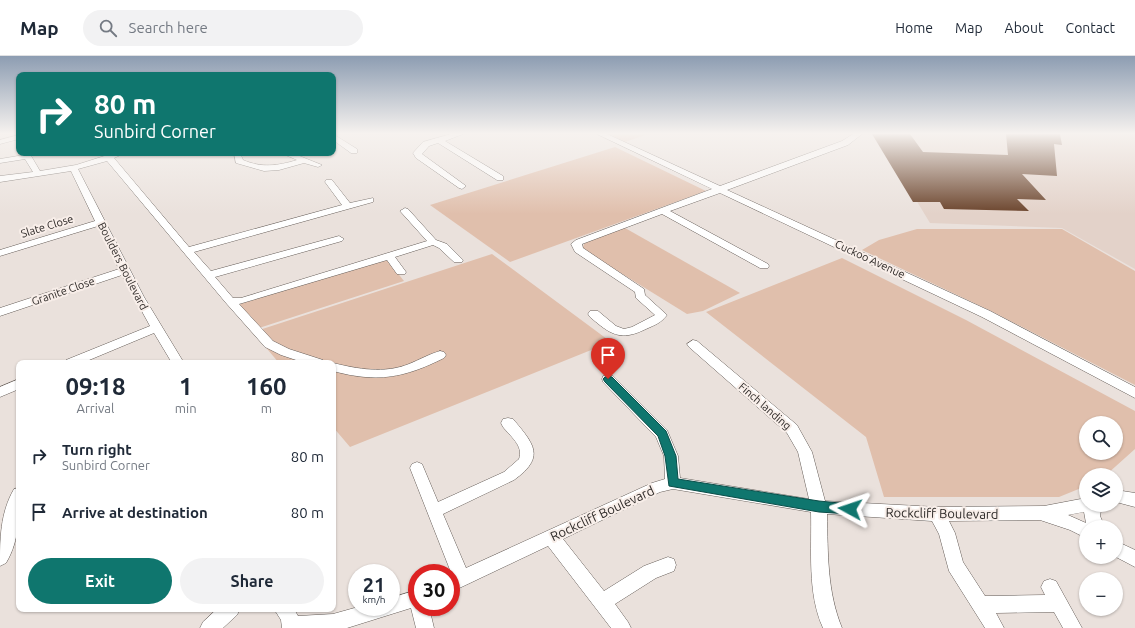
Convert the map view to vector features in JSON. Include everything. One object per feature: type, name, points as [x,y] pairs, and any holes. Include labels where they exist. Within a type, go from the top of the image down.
[{"type":"street","points":[[30,161],[38,174]]},
{"type":"street","points":[[0,179],[38,174],[98,161]]},
{"type":"street","points":[[110,161],[230,301],[269,344],[285,352],[310,360]]},
{"type":"street","points":[[239,161],[263,169],[278,168],[303,161]]},
{"type":"street","points":[[307,161],[318,165]]},
{"type":"street","points":[[426,161],[462,186]]},
{"type":"street","points":[[472,161],[500,178]]},
{"type":"street","name":"Cuckoo Avenue","points":[[657,161],[841,245],[971,308],[1135,393]]},
{"type":"street","points":[[594,314],[615,332],[622,334],[660,318],[661,315],[640,296],[640,290],[576,247],[576,244],[584,239],[720,190],[796,161]]},
{"type":"street","name":"Boulders Boulevard","points":[[73,167],[138,298],[176,360]]},
{"type":"street","points":[[329,182],[348,206]]},
{"type":"street","points":[[188,250],[370,200]]},
{"type":"street","points":[[405,211],[433,242],[442,246],[458,260]]},
{"type":"street","points":[[662,211],[764,266]]},
{"type":"street","name":"Slate Close","points":[[0,253],[100,222]]},
{"type":"street","points":[[209,275],[339,239]]},
{"type":"street","points":[[230,301],[242,301],[433,242]]},
{"type":"street","points":[[390,256],[401,272]]},
{"type":"street","name":"Granite Close","points":[[0,312],[125,270]]},
{"type":"street","points":[[77,360],[156,328]]},
{"type":"street","name":"Finch landing","points":[[693,344],[792,429],[805,452],[819,506],[818,554],[821,587],[828,618],[833,628]]},
{"type":"street","points":[[336,368],[365,375],[389,375],[424,364],[440,355]]},
{"type":"street","points":[[608,379],[662,434],[670,456],[673,483]]},
{"type":"street","points":[[0,392],[16,385]]},
{"type":"street","points":[[434,511],[521,469],[527,461],[529,454],[526,446],[508,423]]},
{"type":"street","points":[[417,468],[434,511],[450,564]]},
{"type":"street","name":"Rockcliff Boulevard","points":[[460,580],[657,487],[673,483],[819,506],[880,512],[937,514],[1025,514]]},
{"type":"street","points":[[1123,497],[1134,499]]},
{"type":"street","points":[[0,558],[4,554],[9,540],[10,515],[12,503],[16,498]]},
{"type":"street","points":[[1025,514],[1054,513],[1079,507]]},
{"type":"street","points":[[937,514],[947,533],[955,565],[982,605],[995,628]]},
{"type":"street","points":[[1025,514],[1055,517],[1079,527]]},
{"type":"street","points":[[551,537],[622,628]]},
{"type":"street","points":[[1123,552],[1135,559]]},
{"type":"street","points":[[603,602],[650,572],[668,564]]},
{"type":"street","points":[[1050,587],[1073,628]]},
{"type":"street","points":[[982,605],[1059,603]]},
{"type":"street","points":[[209,628],[227,612]]},
{"type":"street","points":[[286,612],[289,616],[291,627],[329,625],[360,616]]},
{"type":"street","points":[[422,616],[425,628]]},
{"type":"shaded area","points":[[571,161],[643,161],[706,191],[510,262],[430,205]]},
{"type":"shaded area","points":[[892,161],[1135,161],[1135,269],[1062,228],[930,223]]},
{"type":"shaded area","points":[[625,228],[740,293],[703,311],[687,314],[582,249],[585,242]]},
{"type":"shaded area","points":[[917,229],[1062,229],[1135,271],[1135,385],[991,311],[862,250],[879,240]]},
{"type":"shaded area","points":[[492,254],[611,342],[350,447],[336,431],[336,360],[276,360],[253,332]]},
{"type":"shaded area","points":[[842,258],[966,320],[1135,411],[1135,449],[1123,460],[1123,416],[1079,416],[1079,460],[1123,460],[1114,468],[1079,468],[1079,489],[1059,497],[884,497],[866,437],[706,312]]},
{"type":"shaded area","points":[[384,260],[388,261],[404,281],[259,328],[239,304]]},
{"type":"building","points":[[888,161],[1056,161],[1057,176],[1022,174],[1046,200],[1017,199],[1029,211],[944,209],[940,202],[913,202]]},
{"type":"route","points":[[608,379],[656,426],[662,434],[667,444],[670,456],[673,483],[682,483],[819,506],[850,509]]}]
